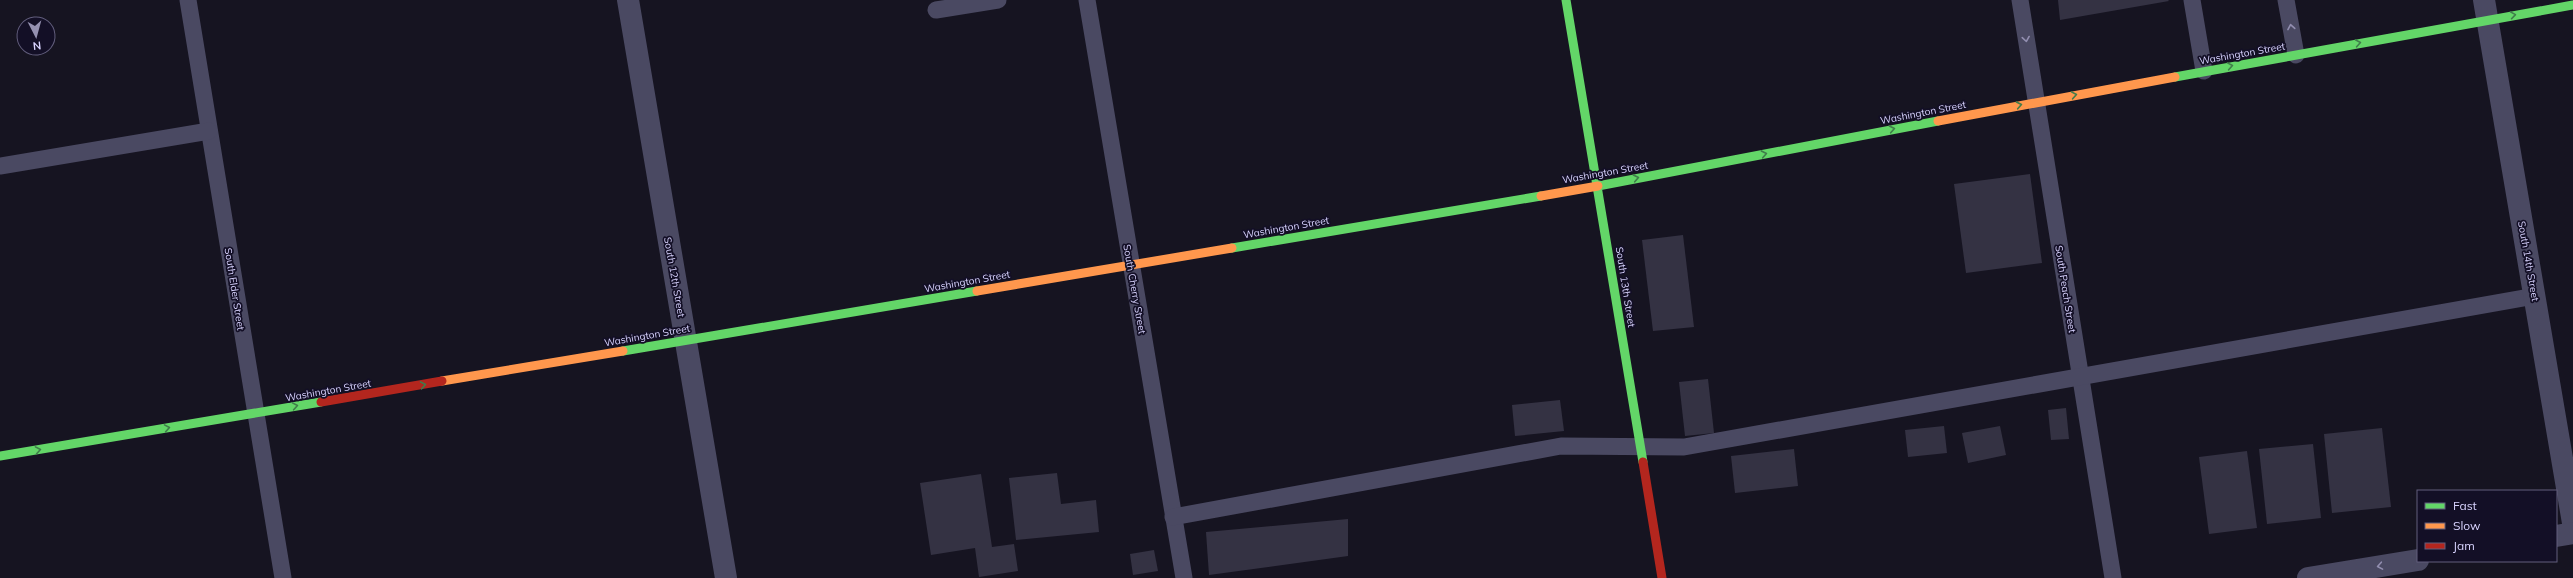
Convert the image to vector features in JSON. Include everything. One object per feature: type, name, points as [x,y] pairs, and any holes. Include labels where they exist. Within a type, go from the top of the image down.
[{"type":"main road","name":"South 13th Street","points":[[1566,0],[1662,578]]},
{"type":"main road","name":"Washington Street","points":[[0,456],[1598,186],[2036,102],[2296,55],[2486,10],[2573,5]]},
{"type":"street","name":"South 12th Street","points":[[628,0],[726,578]]},
{"type":"street","name":"South 14th Street","points":[[2486,10],[2573,523]]},
{"type":"street","points":[[2557,536],[2573,533]]},
{"type":"street","points":[[2308,578],[2417,560]]},
{"type":"lane","name":"South Elder Street","points":[[188,0],[283,578]]},
{"type":"lane","points":[[936,10],[998,0]]},
{"type":"lane","name":"South Cherry Street","points":[[1087,0],[1184,578]]},
{"type":"lane","name":"South Peach Street","points":[[2020,0],[2113,578]]},
{"type":"lane","points":[[2192,0],[2204,71]]},
{"type":"lane","points":[[2286,0],[2296,55]]},
{"type":"lane","points":[[0,166],[209,130]]},
{"type":"lane","points":[[1174,517],[1561,446],[1684,447],[2080,378],[2534,296]]},
{"type":"building","points":[[2058,0],[2168,0],[2169,1],[2060,20]]},
{"type":"building","points":[[2030,174],[2042,263],[1966,273],[1954,184]]},
{"type":"building","points":[[1683,235],[1694,327],[1653,331],[1642,240]]},
{"type":"building","points":[[1708,379],[1714,433],[1685,436],[1679,382]]},
{"type":"building","points":[[1560,400],[1564,431],[1515,436],[1512,405]]},
{"type":"building","points":[[2066,408],[2069,439],[2051,440],[2048,410]]},
{"type":"building","points":[[1944,426],[1947,453],[1908,457],[1905,430]]},
{"type":"building","points":[[2000,426],[2006,455],[1968,463],[1962,433]]},
{"type":"building","points":[[2382,428],[2391,507],[2332,513],[2324,434]]},
{"type":"building","points":[[2313,444],[2321,518],[2267,524],[2259,449]]},
{"type":"building","points":[[1794,449],[1798,486],[1735,493],[1731,456]]},
{"type":"building","points":[[2247,451],[2257,528],[2209,534],[2199,457]]},
{"type":"building","points":[[1057,473],[1061,504],[1096,500],[1099,532],[1016,540],[1009,478]]},
{"type":"building","points":[[981,474],[992,547],[1014,544],[1018,571],[979,577],[975,548],[931,555],[920,483]]},
{"type":"building","points":[[1348,519],[1348,556],[1209,575],[1206,532]]},
{"type":"building","points":[[1154,550],[1158,571],[1133,575],[1130,554]]},
{"type":"traffic: fast","points":[[1566,0],[1643,462]]},
{"type":"traffic: fast","points":[[2175,77],[2573,5]]},
{"type":"traffic: fast","points":[[1598,186],[1938,121]]},
{"type":"traffic: fast","points":[[1232,248],[1541,196]]},
{"type":"traffic: fast","points":[[623,351],[977,291]]},
{"type":"traffic: fast","points":[[0,456],[321,402]]},
{"type":"traffic: slow","points":[[1938,121],[2175,77]]},
{"type":"traffic: slow","points":[[1541,196],[1598,186]]},
{"type":"traffic: slow","points":[[977,291],[1232,248]]},
{"type":"traffic: slow","points":[[442,381],[623,351]]},
{"type":"traffic: jam","points":[[321,402],[442,381]]},
{"type":"traffic: jam","points":[[1643,462],[1662,578]]}]
